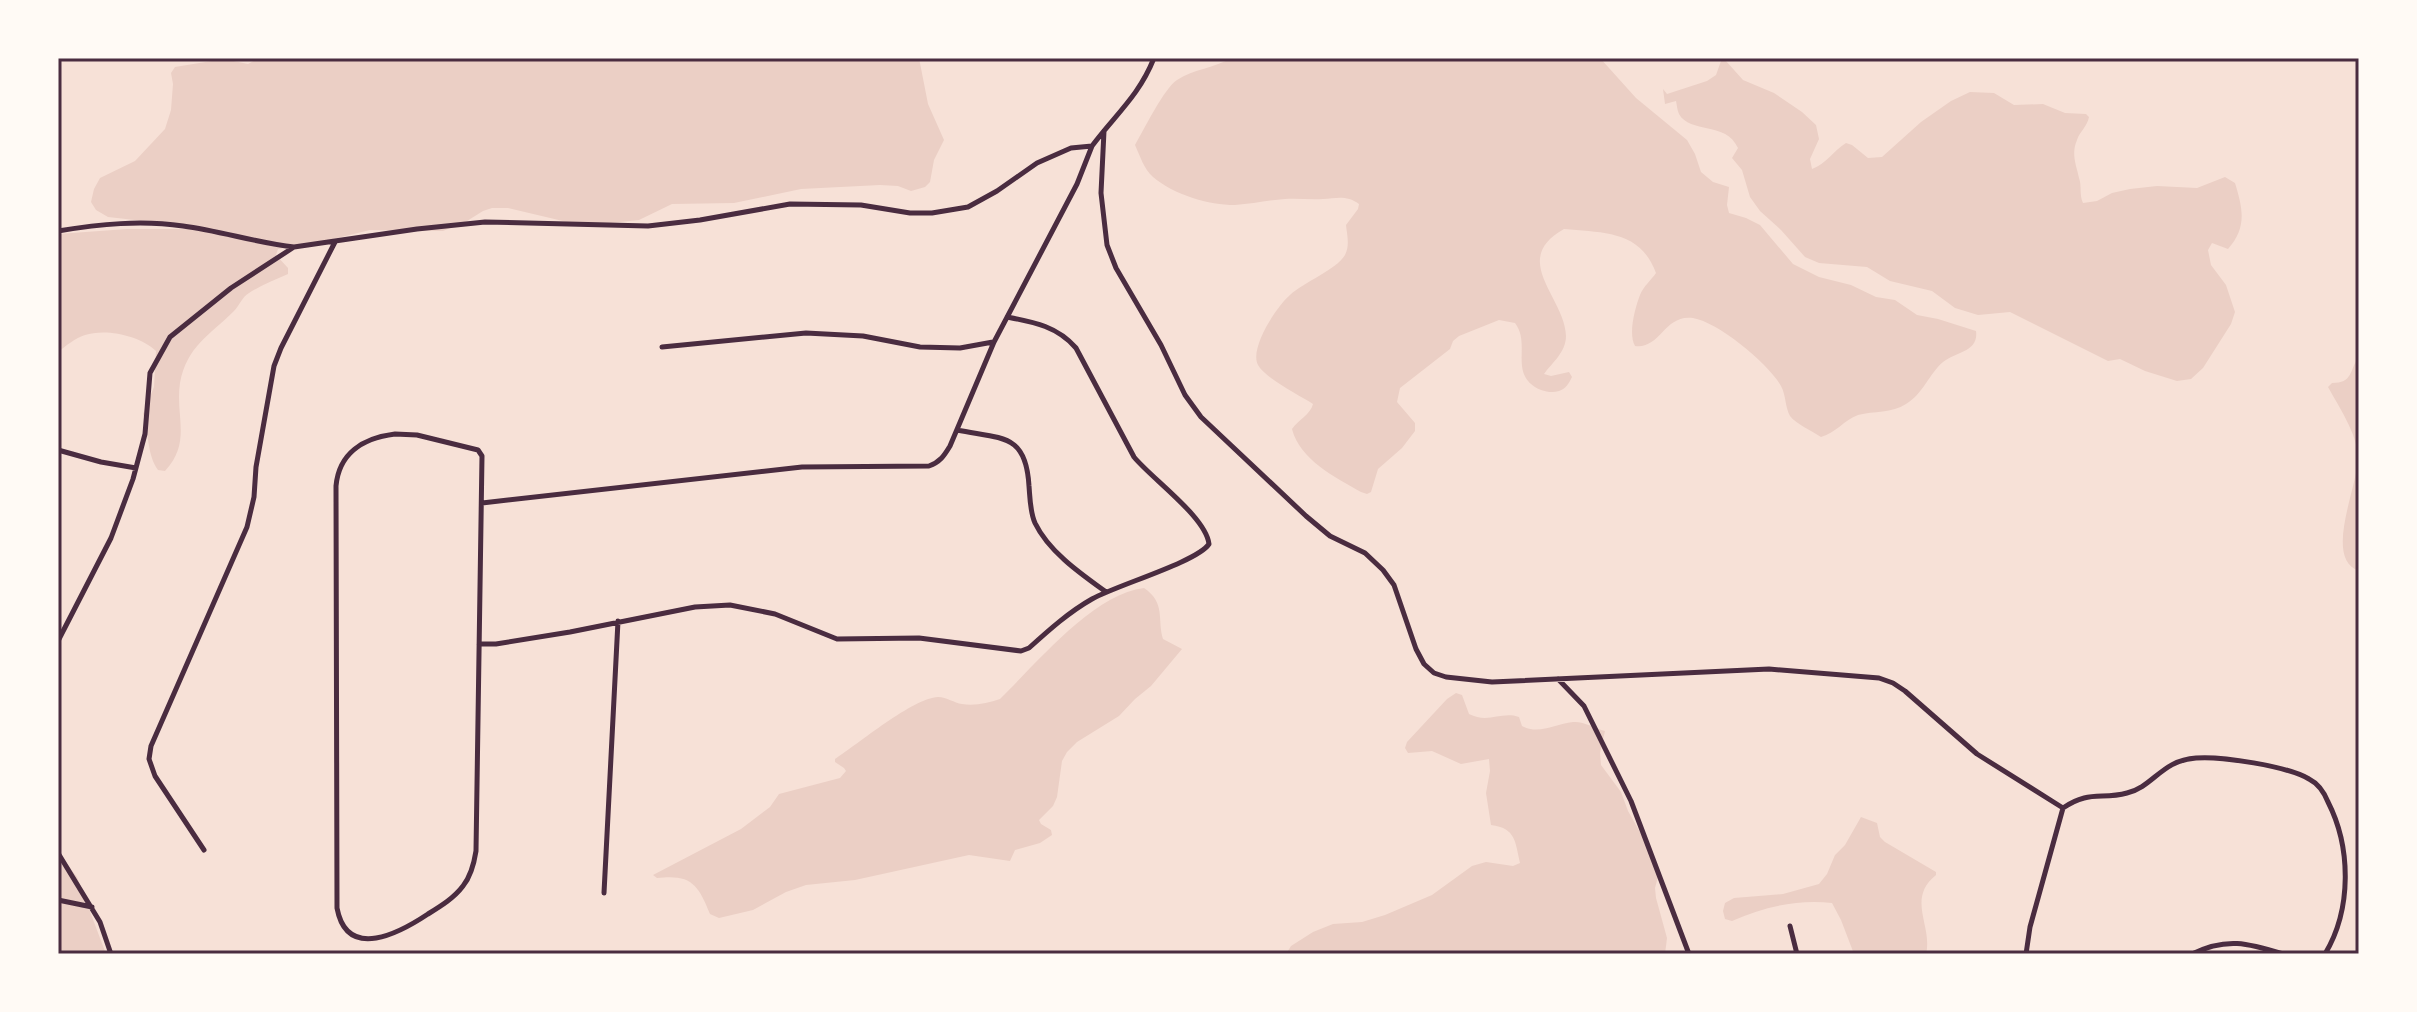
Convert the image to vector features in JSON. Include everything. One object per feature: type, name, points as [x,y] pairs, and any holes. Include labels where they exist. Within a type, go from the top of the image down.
[{"type":"street","points":[[482,503],[802,467],[929,466],[941,460],[994,342],[1077,184],[1092,146],[1126,107],[1149,72],[1154,58]]},
{"type":"street","points":[[1104,130],[1101,193],[1107,245],[1116,268],[1161,345],[1185,395],[1201,417],[1306,516],[1330,536],[1365,553],[1383,570],[1401,601],[1416,649],[1424,664],[1434,673],[1468,681],[1757,669],[1879,678],[1905,691],[1977,754],[2063,808]]},
{"type":"street","points":[[58,231],[155,223],[294,247],[485,222],[648,226],[790,204],[861,205],[910,213],[932,213],[968,207],[1037,163],[1071,148],[1092,146]]},
{"type":"street","points":[[204,850],[155,776],[150,765],[151,746],[247,527],[274,366],[335,241]]},
{"type":"street","points":[[58,641],[111,538],[145,434],[150,373],[170,337],[231,288],[294,247]]},
{"type":"street","points":[[479,644],[570,632],[695,607],[730,605],[775,614],[837,639],[919,638],[1018,651],[1029,648],[1074,609],[1204,550],[1209,538],[1191,513],[1134,457],[1076,348],[1066,337],[1033,322],[1007,317]]},
{"type":"street","points":[[662,347],[806,333],[863,336],[920,347],[960,348],[994,342]]},
{"type":"street","points":[[957,430],[1008,441],[1021,450],[1028,465],[1034,521],[1043,536],[1075,570],[1106,592]]},
{"type":"street","points":[[395,434],[417,435],[480,451],[483,458],[479,644],[476,851],[473,868],[464,885],[451,899],[402,931],[372,939],[356,936],[341,922],[337,908],[336,486],[338,472],[351,451],[365,441],[395,434]]},
{"type":"street","points":[[58,450],[136,468]]},
{"type":"street","points":[[604,893],[618,621]]},
{"type":"street","points":[[1557,679],[1584,706],[1631,801],[1689,954]]},
{"type":"street","points":[[2026,954],[2030,927],[2063,808],[2086,797],[2128,793],[2167,766],[2180,760],[2197,758],[2244,762],[2286,771],[2309,779],[2322,789],[2341,834],[2346,873],[2338,923],[2325,954]]},
{"type":"street","points":[[58,853],[100,922],[111,954]]},
{"type":"street","points":[[58,900],[92,907]]},
{"type":"street","points":[[1790,926],[1797,954]]},
{"type":"street","points":[[2192,954],[2221,943],[2238,942],[2283,954]]},
{"type":"shaded area","points":[[259,58],[919,58],[928,104],[944,140],[934,160],[930,182],[911,191],[898,186],[880,185],[801,189],[734,203],[672,204],[639,220],[601,224],[567,222],[508,208],[492,208],[443,231],[370,230],[278,249],[276,255],[288,268],[288,274],[247,295],[200,342],[188,360],[180,383],[178,450],[165,471],[158,470],[150,451],[143,414],[154,387],[156,351],[142,341],[103,332],[81,337],[58,352],[58,234],[187,229],[179,225],[108,217],[96,210],[91,202],[94,189],[100,178],[135,161],[165,129],[171,110],[171,73],[175,67],[224,59],[248,64]]},
{"type":"shaded area","points":[[1232,58],[1600,58],[1636,98],[1687,140],[1701,172],[1713,182],[1729,187],[1729,213],[1760,225],[1793,264],[1819,277],[1851,285],[1876,297],[1895,300],[1917,315],[1976,331],[1976,338],[1970,347],[1943,362],[1906,404],[1858,415],[1821,437],[1790,416],[1781,386],[1766,367],[1716,327],[1693,318],[1683,318],[1651,342],[1635,346],[1632,328],[1636,307],[1641,292],[1656,273],[1649,259],[1630,241],[1619,236],[1564,229],[1548,241],[1541,253],[1540,266],[1558,307],[1566,336],[1561,352],[1544,374],[1551,376],[1569,372],[1572,377],[1567,386],[1550,392],[1531,384],[1522,368],[1520,332],[1515,323],[1499,320],[1459,336],[1450,349],[1400,388],[1397,402],[1415,423],[1415,431],[1402,448],[1378,469],[1371,492],[1361,492],[1310,459],[1302,450],[1292,429],[1313,404],[1268,376],[1256,358],[1266,328],[1285,300],[1335,266],[1345,255],[1348,244],[1346,225],[1359,204],[1342,198],[1285,199],[1235,205],[1203,201],[1181,194],[1153,177],[1135,145],[1172,84],[1190,73]]},
{"type":"shaded area","points":[[1721,61],[1726,61],[1743,80],[1774,93],[1816,125],[1819,139],[1810,159],[1812,169],[1846,143],[1868,158],[1882,157],[1921,122],[1970,92],[1994,93],[2014,105],[2043,104],[2065,113],[2086,114],[2088,120],[2074,150],[2083,203],[2130,189],[2157,186],[2197,188],[2225,177],[2235,183],[2240,201],[2241,226],[2228,249],[2212,243],[2208,250],[2211,265],[2226,285],[2235,312],[2231,324],[2203,368],[2191,379],[2177,381],[2120,359],[2108,361],[2010,312],[1978,315],[1955,308],[1932,291],[1890,281],[1867,267],[1819,263],[1805,257],[1750,197],[1742,170],[1732,158],[1738,148],[1732,140],[1725,134],[1684,120],[1676,101],[1665,104],[1663,89],[1667,94],[1707,81],[1716,75]]},
{"type":"shaded area","points":[[2359,356],[2359,571],[2348,563],[2343,536],[2357,467],[2357,446],[2328,387],[2350,375]]},
{"type":"shaded area","points":[[1144,588],[1158,605],[1163,639],[1182,649],[1151,686],[1119,716],[1077,742],[1067,752],[1062,761],[1057,797],[1039,820],[1051,830],[1052,835],[1040,843],[1015,850],[1010,861],[969,855],[855,880],[806,885],[753,910],[719,918],[710,914],[692,883],[653,875],[741,829],[770,807],[779,794],[840,778],[846,771],[835,759],[915,705],[938,697],[967,705],[1000,699],[1086,617],[1125,593]]},
{"type":"shaded area","points":[[1456,693],[1462,695],[1469,714],[1476,717],[1519,717],[1522,726],[1535,729],[1577,722],[1605,731],[1601,765],[1621,792],[1653,855],[1658,877],[1656,898],[1667,938],[1665,954],[1286,954],[1291,946],[1313,932],[1333,924],[1362,922],[1385,915],[1432,895],[1472,866],[1486,862],[1513,866],[1520,863],[1510,833],[1491,825],[1486,793],[1489,759],[1461,764],[1432,751],[1408,753],[1405,748],[1407,742]]},
{"type":"shaded area","points":[[1861,817],[1877,823],[1880,837],[1885,842],[1936,872],[1927,884],[1921,903],[1926,954],[1854,954],[1832,903],[1794,903],[1768,908],[1732,921],[1725,919],[1725,903],[1734,898],[1783,894],[1819,884]]},
{"type":"shaded area","points":[[58,852],[77,877],[106,954],[58,954]]}]
